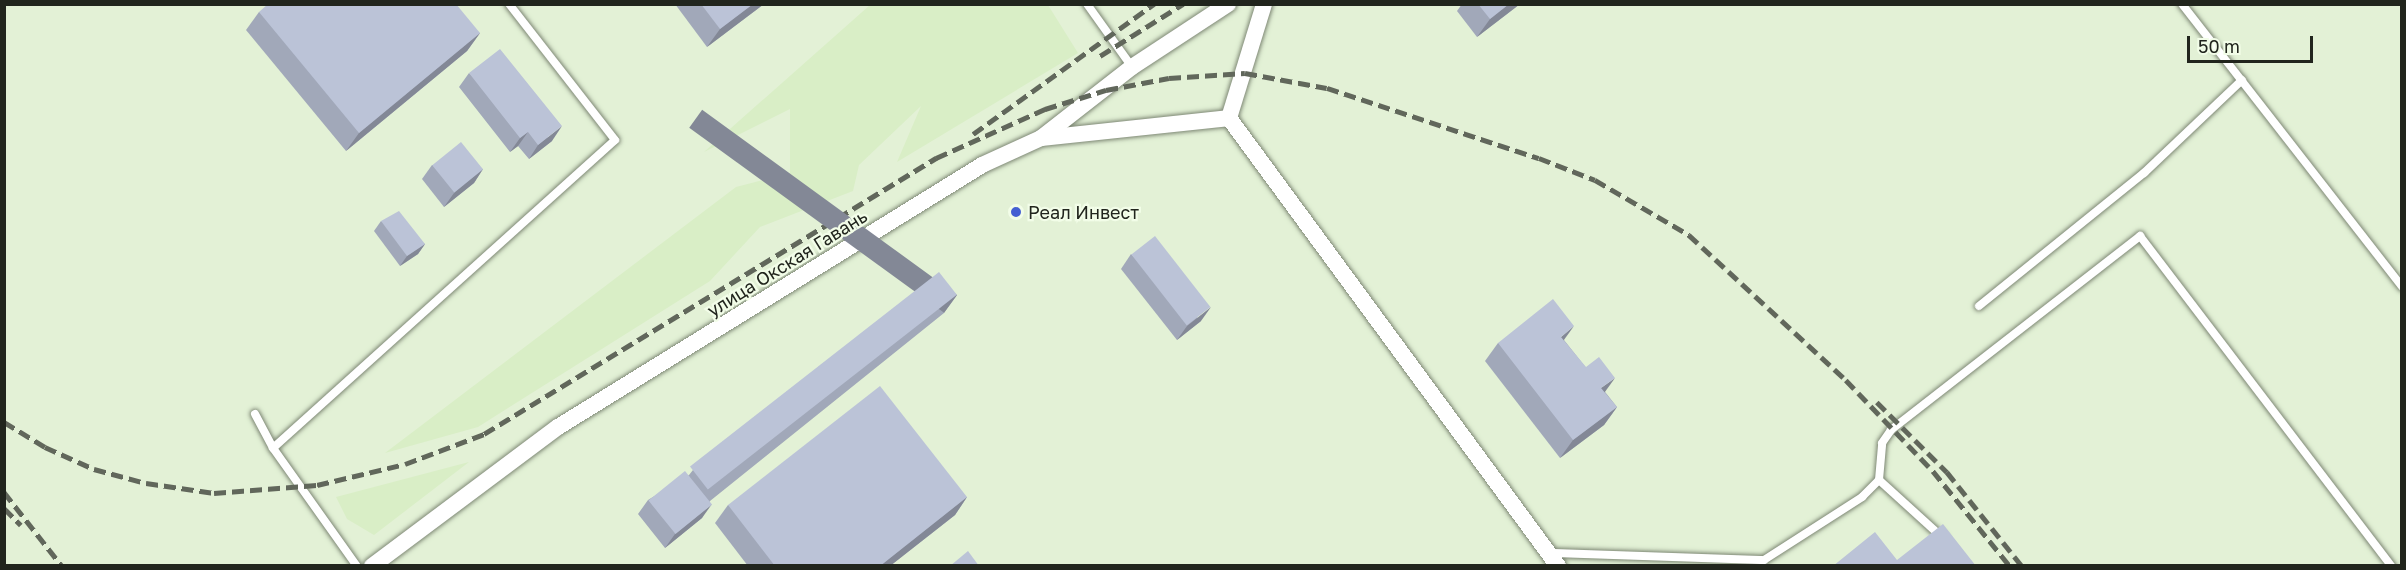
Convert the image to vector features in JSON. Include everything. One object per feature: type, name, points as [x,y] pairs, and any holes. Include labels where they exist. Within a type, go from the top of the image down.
[{"type":"street","name":"улица Окская Гавань","points":[[372,566],[558,427],[982,165],[1041,138],[1132,67],[1228,4]]},
{"type":"street","points":[[1229,118],[1264,4]]},
{"type":"street","points":[[1041,138],[1229,118]]},
{"type":"street","points":[[1229,118],[1553,559]]},
{"type":"lane","points":[[273,448],[615,140],[509,4]]},
{"type":"lane","points":[[1087,4],[1132,67]]},
{"type":"lane","points":[[2182,4],[2402,286]]},
{"type":"lane","points":[[1979,306],[2144,173],[2242,80]]},
{"type":"lane","points":[[1553,559],[1762,563],[1838,514],[1879,480],[1882,443],[1891,430],[2139,236],[2391,566]]},
{"type":"lane","points":[[255,414],[273,448],[357,566]]},
{"type":"lane","points":[[1879,480],[1952,549]]},
{"type":"shaded area","points":[[4,5],[2401,5],[2401,565],[4,565]]},
{"type":"shaded area","points":[[870,5],[1048,5],[1078,53],[897,162],[921,106],[859,165],[853,191],[760,227],[710,281],[478,427],[385,453],[736,187],[790,173],[790,109],[704,152]]},
{"type":"shaded area","points":[[469,462],[374,535],[347,519],[336,497]]},
{"type":"building","points":[[268,4],[456,4],[480,33],[359,133],[259,12]]},
{"type":"building","points":[[701,4],[753,4],[720,29]]},
{"type":"building","points":[[1478,4],[1509,4],[1490,19]]},
{"type":"building","points":[[500,49],[562,126],[538,145],[528,132],[520,138],[469,73]]},
{"type":"building","points":[[461,142],[483,169],[454,192],[432,165]]},
{"type":"building","points":[[399,211],[425,244],[407,256],[381,221]]},
{"type":"building","points":[[1155,236],[1210,307],[1187,325],[1131,254]]},
{"type":"building","points":[[939,272],[957,295],[708,489],[690,467]]},
{"type":"building","points":[[1553,299],[1574,326],[1561,337],[1586,367],[1599,357],[1615,378],[1601,388],[1617,407],[1573,440],[1498,343]]},
{"type":"building","points":[[880,386],[967,497],[880,566],[775,566],[728,505]]},
{"type":"building","points":[[685,471],[712,504],[676,534],[648,501]]},
{"type":"building","points":[[1943,524],[1976,566],[1833,566],[1875,532],[1897,560]]},
{"type":"building","points":[[968,551],[979,566],[950,566]]},
{"type":"railway","points":[[973,134],[1154,4]]},
{"type":"railway","points":[[1100,56],[1183,4]]},
{"type":"railway","points":[[4,422],[45,447],[94,469],[146,483],[214,493],[317,485],[405,464],[484,434],[936,158],[1045,109],[1106,90],[1169,78],[1245,73],[1327,88],[1539,158],[1595,180],[1689,235],[1846,380],[1933,471],[2010,566]]},
{"type":"railway","points":[[1877,402],[1947,472],[2022,566]]},
{"type":"railway","points":[[4,492],[62,566]]},
{"type":"railway","points":[[4,508],[21,525]]},
{"type":"place","name":"Реал Инвест","points":[[1016,212]]}]
